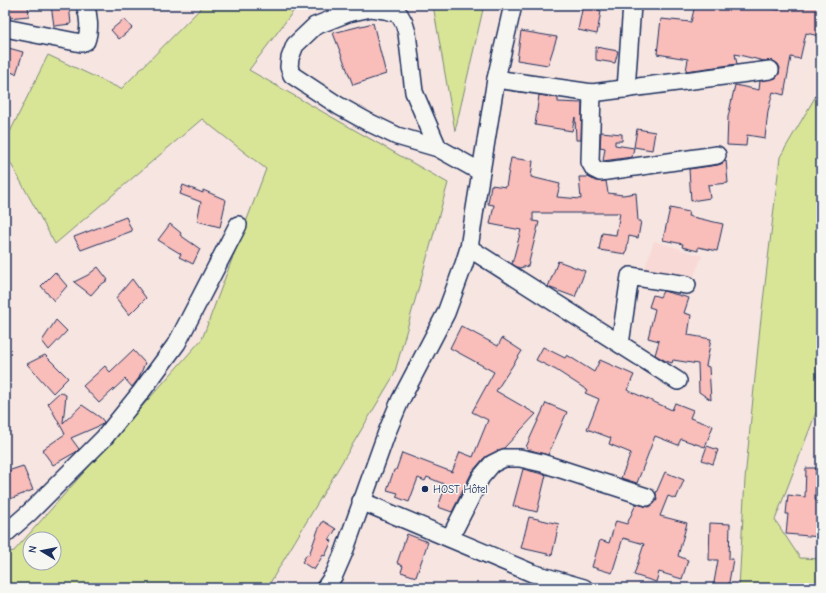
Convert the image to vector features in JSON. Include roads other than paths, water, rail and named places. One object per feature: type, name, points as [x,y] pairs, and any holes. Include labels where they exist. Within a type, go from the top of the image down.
[{"type":"street","points":[[5,28],[81,42],[86,41],[88,35],[88,13],[85,5]]},
{"type":"street","points":[[325,588],[334,575],[344,552],[361,501],[395,413],[446,313],[469,248],[496,79],[513,5]]},
{"type":"street","points":[[626,89],[632,5]]},
{"type":"street","points":[[438,148],[414,92],[407,33],[399,14],[371,8],[348,13],[315,26],[295,46],[289,67],[292,76],[339,106],[368,122],[396,136],[438,148],[481,172]]},
{"type":"street","points":[[496,79],[592,93],[770,70]]},
{"type":"street","points":[[592,93],[590,162],[594,169],[600,172],[717,155]]},
{"type":"street","points":[[5,534],[30,512],[104,438],[142,392],[177,343],[238,225]]},
{"type":"street","points":[[469,248],[678,381]]},
{"type":"street","points":[[620,344],[630,276],[687,285]]},
{"type":"street","points":[[450,538],[481,477],[492,464],[504,458],[520,458],[542,463],[647,497]]},
{"type":"street","points":[[361,501],[532,573],[584,588]]},
{"type":"place","name":"HOST Hôtel","points":[[425,489]]}]
